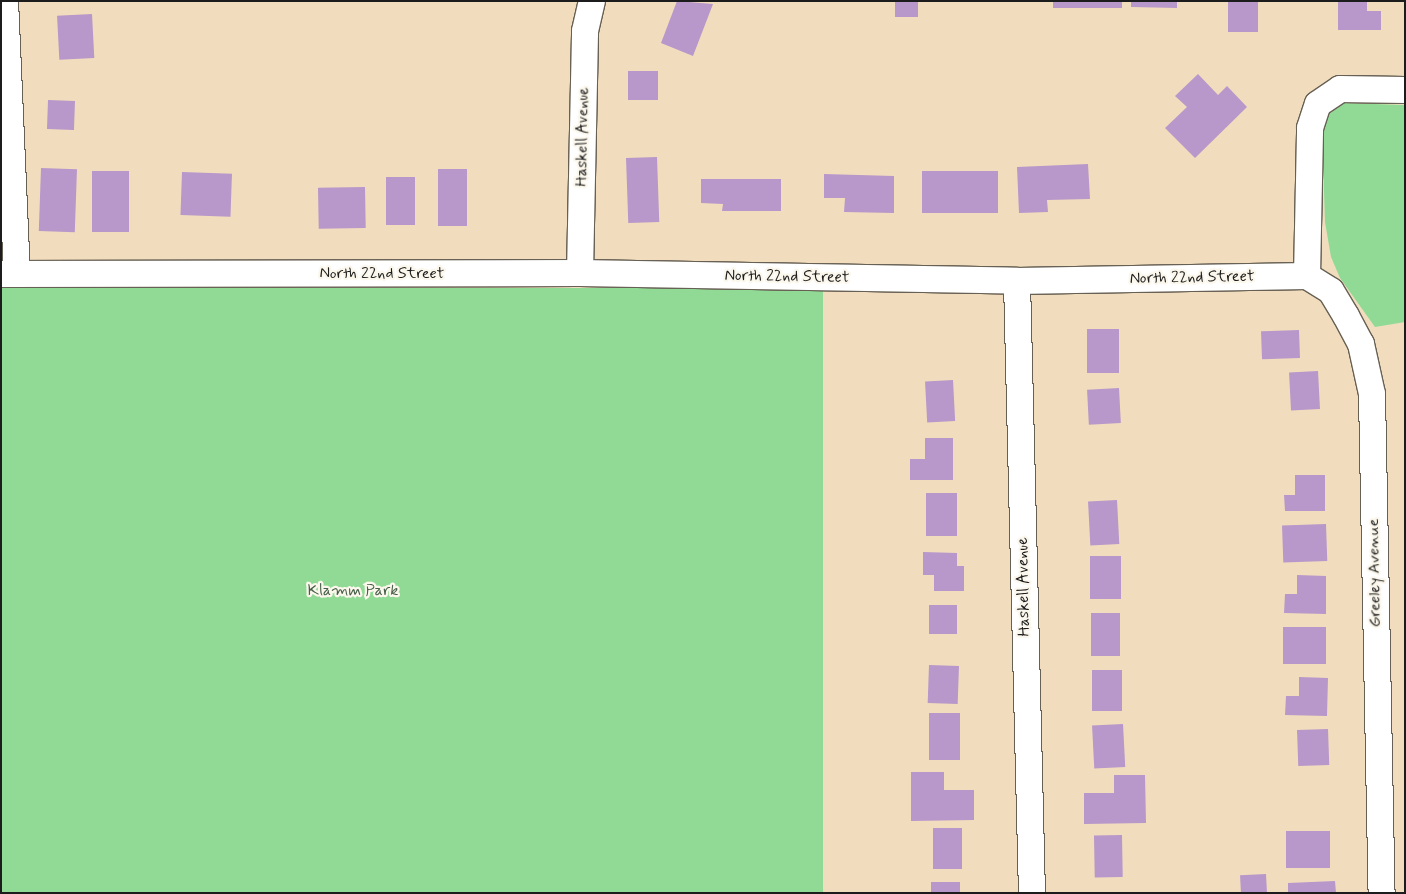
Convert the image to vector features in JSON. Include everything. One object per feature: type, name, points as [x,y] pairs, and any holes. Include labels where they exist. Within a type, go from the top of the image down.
[{"type":"street","points":[[6,1],[9,274]]},
{"type":"street","name":"Haskell Avenue","points":[[580,273],[585,30],[592,1]]},
{"type":"street","points":[[1307,276],[1310,128],[1318,104],[1340,89],[1405,90]]},
{"type":"street","name":"North 22nd Street","points":[[9,274],[580,273],[1017,281],[1307,276]]},
{"type":"street","name":"Greeley Avenue","points":[[1307,276],[1331,291],[1346,316],[1361,344],[1372,394],[1382,893]]},
{"type":"street","name":"Haskell Avenue","points":[[1017,281],[1032,893]]},
{"type":"green space","points":[[1344,103],[1405,105],[1405,322],[1375,327],[1340,278],[1331,257],[1325,222],[1322,130],[1329,114]]},
{"type":"green space","name":"Klamm Park","points":[[1,288],[823,288],[823,893],[1,893]]},
{"type":"building","points":[[677,1],[713,4],[693,56],[661,43]]},
{"type":"building","points":[[895,1],[918,1],[918,17],[895,17]]},
{"type":"building","points":[[1053,1],[1122,1],[1122,8],[1053,8]]},
{"type":"building","points":[[1131,1],[1177,1],[1177,8],[1131,7]]},
{"type":"building","points":[[1228,1],[1258,1],[1258,32],[1228,32]]},
{"type":"building","points":[[1338,1],[1367,1],[1367,11],[1381,11],[1381,30],[1338,30]]},
{"type":"building","points":[[92,14],[94,58],[59,60],[57,16]]},
{"type":"building","points":[[628,71],[658,71],[658,100],[628,100]]},
{"type":"building","points":[[1198,74],[1218,95],[1227,86],[1247,107],[1195,158],[1165,128],[1187,107],[1175,96]]},
{"type":"building","points":[[48,100],[75,101],[74,130],[47,129]]},
{"type":"building","points":[[657,157],[659,222],[628,223],[626,158]]},
{"type":"building","points":[[1088,164],[1090,199],[1047,200],[1048,212],[1019,213],[1017,167]]},
{"type":"building","points":[[41,168],[77,169],[75,232],[39,231]]},
{"type":"building","points":[[438,169],[467,169],[467,226],[438,226]]},
{"type":"building","points":[[92,171],[129,171],[129,232],[92,232]]},
{"type":"building","points":[[922,171],[998,171],[998,213],[922,213]]},
{"type":"building","points":[[182,172],[232,174],[230,217],[180,215]]},
{"type":"building","points":[[824,174],[894,176],[894,213],[844,212],[845,198],[824,198]]},
{"type":"building","points":[[386,177],[415,177],[415,225],[386,225]]},
{"type":"building","points":[[701,179],[781,179],[781,211],[722,211],[723,204],[701,203]]},
{"type":"building","points":[[365,187],[366,228],[319,229],[318,188]]},
{"type":"building","points":[[1087,329],[1119,329],[1119,373],[1087,373]]},
{"type":"building","points":[[1299,330],[1300,358],[1262,359],[1261,331]]},
{"type":"building","points":[[1318,371],[1320,409],[1291,410],[1289,373]]},
{"type":"building","points":[[953,380],[955,421],[927,422],[925,381]]},
{"type":"building","points":[[1119,388],[1121,423],[1089,425],[1087,390]]},
{"type":"building","points":[[925,438],[953,438],[953,480],[910,480],[910,459],[925,459]]},
{"type":"building","points":[[1295,475],[1325,475],[1325,511],[1285,511],[1284,495],[1295,495]]},
{"type":"building","points":[[926,493],[957,493],[957,536],[926,536]]},
{"type":"building","points":[[1117,500],[1119,544],[1090,545],[1088,502]]},
{"type":"building","points":[[1326,524],[1327,561],[1283,563],[1282,526]]},
{"type":"building","points":[[923,552],[957,553],[957,566],[964,566],[964,591],[934,591],[934,575],[923,575]]},
{"type":"building","points":[[1090,556],[1121,556],[1121,599],[1090,599]]},
{"type":"building","points":[[1297,575],[1326,576],[1326,614],[1284,613],[1285,594],[1297,594]]},
{"type":"building","points":[[929,605],[957,605],[957,634],[929,634]]},
{"type":"building","points":[[1091,613],[1120,613],[1120,656],[1091,656]]},
{"type":"building","points":[[1283,627],[1326,627],[1326,664],[1283,664]]},
{"type":"building","points":[[929,665],[959,666],[958,704],[928,703]]},
{"type":"building","points":[[1092,670],[1122,670],[1122,711],[1092,711]]},
{"type":"building","points":[[1299,677],[1328,678],[1327,716],[1285,715],[1286,696],[1299,696]]},
{"type":"building","points":[[929,713],[960,713],[960,760],[929,760]]},
{"type":"building","points":[[1123,724],[1125,767],[1094,769],[1092,726]]},
{"type":"building","points":[[1328,729],[1329,765],[1298,766],[1297,730]]},
{"type":"building","points":[[911,772],[944,772],[944,790],[974,790],[974,820],[911,821]]},
{"type":"building","points":[[1114,775],[1145,775],[1146,823],[1084,824],[1084,793],[1114,793]]},
{"type":"building","points":[[933,828],[962,828],[962,869],[933,869]]},
{"type":"building","points":[[1286,831],[1330,831],[1330,868],[1286,868]]},
{"type":"building","points":[[1094,835],[1122,835],[1123,877],[1095,877]]},
{"type":"building","points":[[1266,874],[1267,893],[1241,893],[1240,875]]},
{"type":"building","points":[[1335,881],[1336,893],[1288,893],[1288,883]]},
{"type":"building","points":[[931,882],[960,882],[960,893],[931,893]]}]
